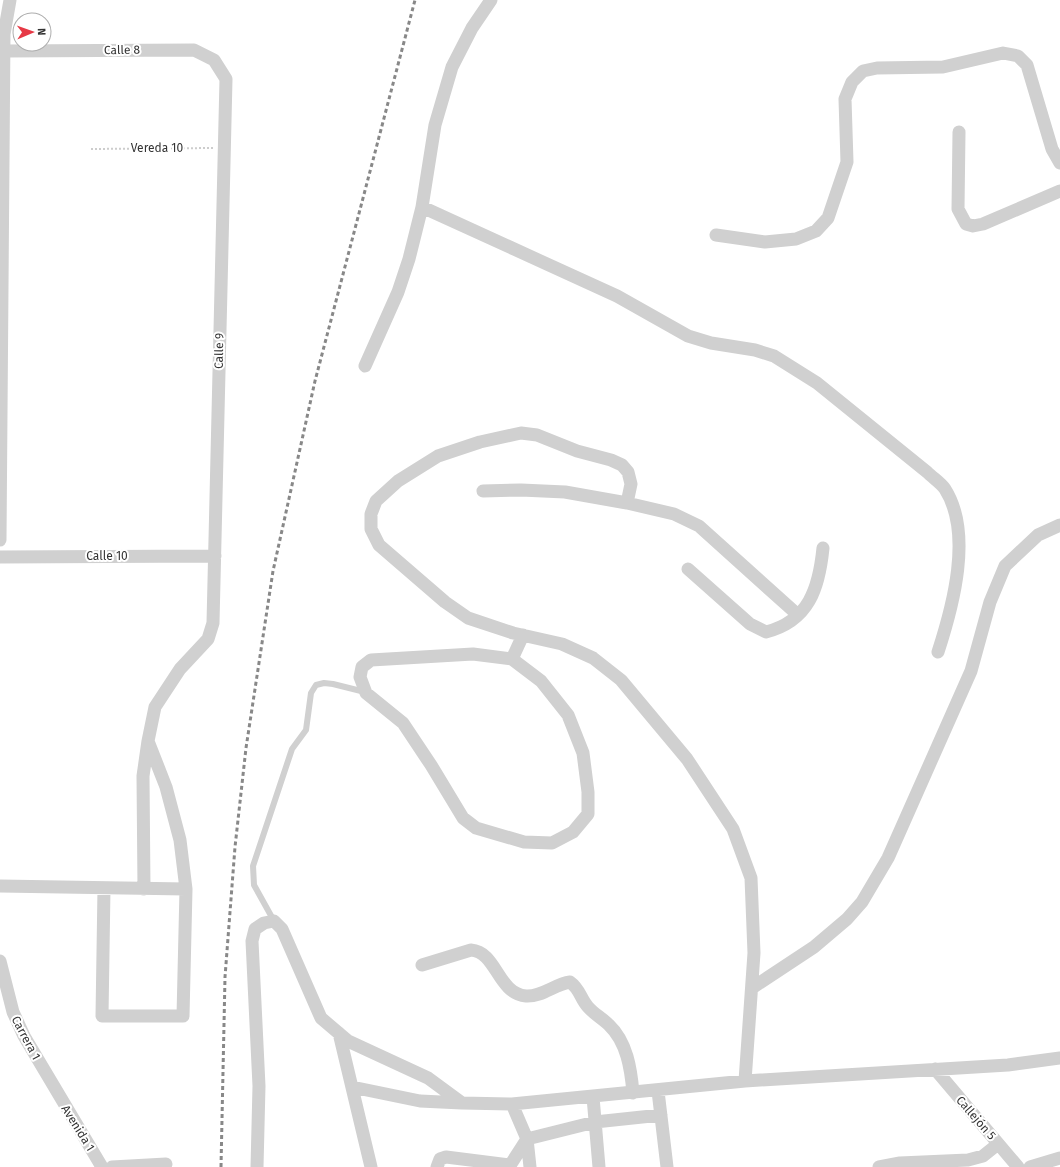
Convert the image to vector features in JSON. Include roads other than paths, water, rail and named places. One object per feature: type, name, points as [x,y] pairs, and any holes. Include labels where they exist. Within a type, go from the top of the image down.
[{"type":"street","points":[[0,540],[4,34],[10,0]]},
{"type":"street","points":[[365,366],[398,292],[409,259],[422,208],[435,125],[452,68],[472,28],[491,0]]},
{"type":"street","name":"Calle 8","points":[[5,52],[194,50],[214,60],[226,79]]},
{"type":"street","points":[[716,235],[765,242],[796,239],[816,231],[828,218],[847,162],[845,99],[852,82],[863,71],[877,68],[943,67],[1003,53],[1018,56],[1027,65],[1052,149],[1060,163]]},
{"type":"street","name":"Calle 9","points":[[144,889],[143,776],[155,707],[180,669],[208,639],[213,623],[223,148],[226,79]]},
{"type":"street","points":[[959,132],[958,209],[966,224],[973,226],[983,224],[1060,191]]},
{"type":"street","points":[[422,208],[617,296],[688,336],[711,343],[755,350],[774,356],[816,383],[927,472],[944,488],[953,504],[958,526],[959,556],[956,584],[946,628],[938,652]]},
{"type":"street","points":[[627,503],[631,484],[628,472],[622,465],[611,460],[577,451],[537,435],[521,433],[480,442],[438,456],[398,481],[376,501],[371,514],[371,529],[379,545],[456,611],[468,618],[523,635],[562,644],[593,658],[621,680],[691,766],[733,829],[751,878],[754,953],[745,1081]]},
{"type":"street","points":[[483,491],[521,490],[565,492],[627,503],[674,514],[699,526],[798,615]]},
{"type":"street","points":[[752,988],[814,947],[847,919],[862,902],[888,858],[971,671],[990,602],[1005,566],[1038,535],[1060,525]]},
{"type":"street","points":[[688,568],[750,624],[759,630],[766,632],[783,626],[798,615],[808,604],[816,588],[821,570],[823,548]]},
{"type":"street","name":"Calle 10","points":[[0,557],[215,556]]},
{"type":"street","points":[[512,659],[523,635]]},
{"type":"street","points":[[473,654],[512,659],[541,681],[568,715],[583,753],[588,792],[588,814],[573,832],[552,843],[524,842],[476,828],[463,818],[431,765],[403,723],[366,693],[360,677],[362,667],[372,660],[473,654]]},
{"type":"street","points":[[104,888],[102,1016],[183,1016],[186,889],[180,840],[168,795],[148,741]]},
{"type":"street","points":[[0,886],[186,889]]},
{"type":"street","points":[[257,1167],[259,1086],[252,941],[255,929],[264,923],[274,921],[282,929],[322,1018],[348,1041],[428,1078],[462,1103]]},
{"type":"street","points":[[422,965],[471,950],[479,951],[485,955],[510,990],[518,994],[537,995],[560,983],[570,982],[577,987],[584,1003],[610,1025],[616,1034],[627,1055],[633,1093]]},
{"type":"street","name":"Carrera 1","points":[[0,961],[12,1012],[55,1089]]},
{"type":"street","points":[[339,1033],[371,1167]]},
{"type":"street","points":[[352,1087],[420,1101],[512,1104],[658,1091],[745,1081],[1008,1065],[1060,1058]]},
{"type":"street","name":"Callejón 5","points":[[935,1069],[1018,1167]]},
{"type":"street","name":"Avenida 1","points":[[55,1089],[102,1167]]},
{"type":"street","points":[[658,1091],[667,1167]]},
{"type":"street","points":[[594,1097],[594,1122],[599,1167]]},
{"type":"street","points":[[512,1104],[528,1139],[530,1167]]},
{"type":"street","points":[[437,1167],[440,1159],[446,1157],[509,1166],[528,1139],[594,1122],[661,1116]]},
{"type":"street","points":[[879,1167],[900,1163],[968,1160],[983,1156],[998,1144]]},
{"type":"street","points":[[1030,1167],[1060,1158]]},
{"type":"street","points":[[112,1167],[166,1164]]},
{"type":"lane","points":[[274,921],[254,885],[253,866],[292,749],[306,730],[311,693],[316,685],[324,682],[366,693]]},
{"type":"railway","points":[[221,1167],[225,977],[235,847],[246,748],[273,571],[315,381],[415,0]]}]
